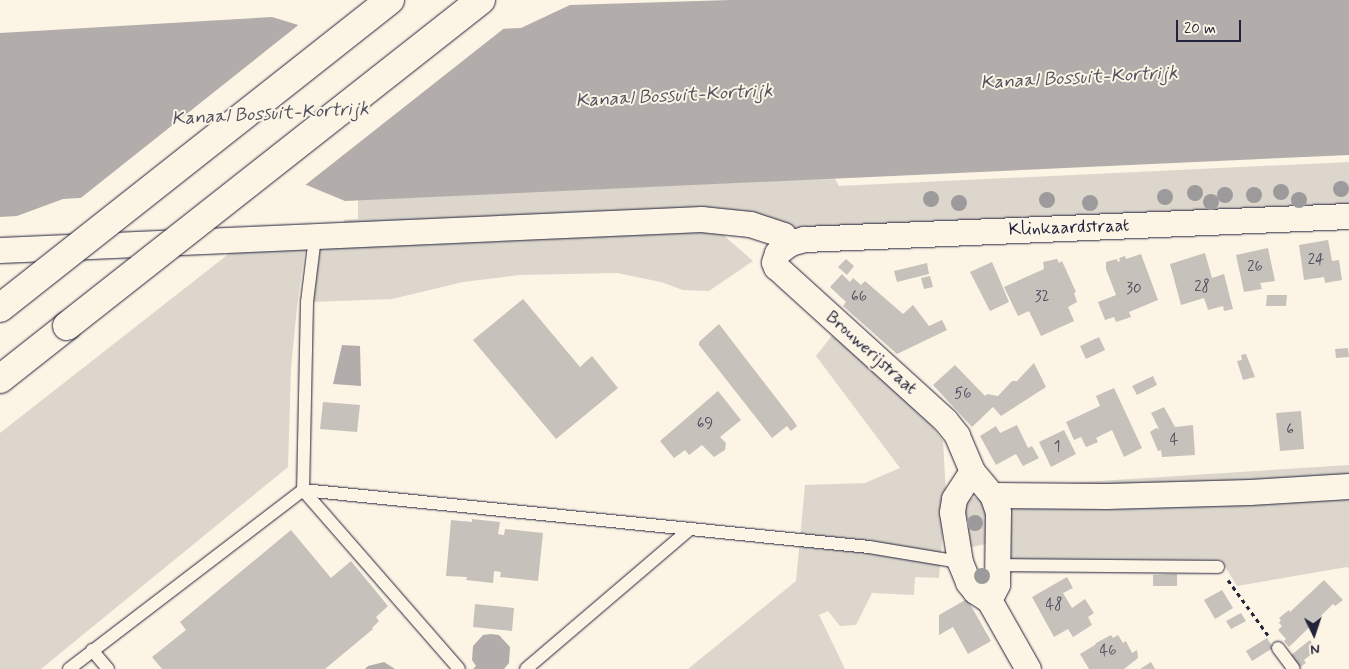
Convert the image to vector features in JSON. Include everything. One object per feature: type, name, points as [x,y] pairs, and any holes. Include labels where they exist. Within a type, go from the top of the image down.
[{"type":"highway","points":[[0,308],[390,0]]},
{"type":"highway","points":[[0,379],[481,0]]},
{"type":"street","name":"Klinkaardstraat","points":[[790,244],[804,239],[848,236],[1349,216]]},
{"type":"street","points":[[0,250],[702,219],[750,224],[783,234],[790,244]]},
{"type":"street","name":"Brouwerijstraat","points":[[790,244],[777,254],[774,262],[776,268],[945,420],[957,435],[972,471],[992,494],[998,512],[998,565],[997,584],[989,600]]},
{"type":"street","points":[[972,471],[954,499],[952,512],[960,562],[968,582],[975,591],[989,600],[1028,669]]},
{"type":"street","points":[[992,494],[1106,496],[1241,493],[1349,486]]},
{"type":"street","points":[[960,562],[989,559],[998,565]]},
{"type":"lane","points":[[315,237],[307,302],[303,490],[459,669]]},
{"type":"lane","points":[[69,669],[303,490],[869,547],[960,562]]},
{"type":"lane","points":[[526,669],[690,529]]},
{"type":"lane","points":[[998,565],[1218,567]]},
{"type":"lane","points":[[1278,648],[1294,669]]},
{"type":"lane","points":[[92,650],[108,669]]},
{"type":"path","points":[[1218,567],[1278,648]]},
{"type":"shaded area","points":[[1349,162],[1349,205],[802,229],[788,227],[345,229],[344,220],[358,219],[358,200],[791,180],[835,179],[839,186]]},
{"type":"shaded area","points":[[713,226],[753,261],[709,291],[683,290],[661,282],[617,273],[519,275],[463,282],[392,299],[312,302],[321,244]]},
{"type":"shaded area","points":[[239,241],[306,243],[291,369],[288,467],[41,669],[0,669],[0,433],[226,256]]},
{"type":"shaded area","points":[[834,333],[932,426],[943,441],[946,495],[939,578],[915,577],[914,595],[872,593],[856,625],[840,626],[828,611],[819,615],[845,669],[688,669],[796,581],[805,485],[865,483],[900,468],[816,356]]},
{"type":"shaded area","points":[[1349,465],[1349,569],[1347,567],[1237,586],[1221,560],[1008,559],[1005,487]]},
{"type":"shaded area","points":[[975,497],[988,503],[985,544],[973,547],[966,545],[961,507],[967,500]]},
{"type":"water","name":"Kanaal Bossuit-Kortrijk","points":[[730,0],[1349,0],[1349,155],[345,201],[304,184],[63,199],[17,216],[0,217],[0,33],[272,17],[331,35],[521,28],[570,5]]},
{"type":"water","points":[[342,345],[360,346],[361,386],[333,384]]},
{"type":"water","points":[[483,635],[499,635],[510,647],[509,663],[504,669],[473,669],[476,666],[472,660],[473,646]]},
{"type":"water","points":[[384,662],[395,669],[365,669],[368,666]]},
{"type":"pier","points":[[301,23],[331,32],[507,26],[304,186],[77,201]]},
{"type":"building","points":[[1328,240],[1332,261],[1339,260],[1342,280],[1325,283],[1324,277],[1304,280],[1299,245]]},
{"type":"building","points":[[1268,248],[1275,281],[1260,283],[1262,289],[1244,292],[1236,255]]},
{"type":"building","points":[[1205,253],[1212,278],[1224,274],[1233,309],[1224,311],[1223,306],[1208,310],[1204,298],[1181,305],[1170,264]]},
{"type":"building","points":[[1141,254],[1158,300],[1129,312],[1131,317],[1116,322],[1114,317],[1105,320],[1098,302],[1116,295],[1106,269],[1106,262],[1117,259],[1118,262],[1120,261],[1119,258],[1125,256],[1126,259]]},
{"type":"building","points":[[846,259],[854,266],[847,275],[838,267]]},
{"type":"building","points":[[1057,259],[1059,263],[1062,261],[1076,292],[1074,293],[1077,302],[1068,307],[1074,321],[1041,336],[1029,311],[1018,316],[1004,287],[1044,269],[1043,262]]},
{"type":"building","points":[[992,262],[1009,302],[990,311],[970,272]]},
{"type":"building","points":[[927,263],[929,274],[897,282],[894,271]]},
{"type":"building","points":[[842,274],[850,282],[853,278],[861,285],[865,281],[903,314],[913,305],[929,326],[942,320],[947,330],[897,354],[843,306],[846,302],[830,287]]},
{"type":"building","points":[[930,276],[933,287],[924,289],[921,278]]},
{"type":"building","points":[[1267,295],[1287,295],[1286,306],[1266,306]]},
{"type":"building","points":[[523,299],[580,367],[592,356],[618,388],[556,439],[473,340]]},
{"type":"building","points":[[719,324],[793,420],[797,426],[791,431],[787,426],[772,438],[699,345],[699,342]]},
{"type":"building","points":[[1099,337],[1105,350],[1086,359],[1080,346]]},
{"type":"building","points":[[1348,348],[1349,357],[1336,358],[1335,349]]},
{"type":"building","points":[[1246,354],[1255,377],[1243,380],[1237,361],[1242,360],[1241,355]]},
{"type":"building","points":[[1034,363],[1046,387],[1001,416],[993,407],[972,427],[933,385],[955,365],[985,396],[987,394],[998,396],[1012,381],[1017,381]]},
{"type":"building","points":[[1153,376],[1157,385],[1137,395],[1132,386]]},
{"type":"building","points":[[1114,388],[1142,448],[1124,457],[1112,430],[1096,438],[1098,442],[1086,447],[1081,437],[1074,440],[1066,422],[1100,406],[1096,396]]},
{"type":"building","points":[[718,391],[741,420],[720,437],[726,443],[725,450],[714,457],[702,445],[689,455],[685,450],[674,458],[660,441]]},
{"type":"building","points":[[323,402],[360,405],[357,432],[320,429]]},
{"type":"building","points":[[1164,407],[1175,427],[1193,425],[1195,455],[1162,457],[1161,450],[1158,451],[1150,432],[1156,428],[1159,429],[1151,413]]},
{"type":"building","points":[[1301,411],[1304,449],[1280,451],[1276,413]]},
{"type":"building","points":[[1017,425],[1028,448],[1032,446],[1039,458],[1023,466],[1016,454],[996,465],[980,436],[996,426],[1000,433]]},
{"type":"building","points":[[1064,430],[1076,454],[1051,467],[1039,442]]},
{"type":"building","points":[[472,519],[500,522],[498,534],[504,535],[505,529],[543,533],[538,581],[500,577],[501,572],[494,571],[493,583],[466,580],[467,577],[446,576],[451,520],[472,522]]},
{"type":"building","points":[[291,530],[331,578],[351,561],[388,606],[376,617],[379,621],[373,629],[325,669],[162,669],[152,657],[186,630],[180,622]]},
{"type":"building","points":[[1177,574],[1177,586],[1153,586],[1153,575]]},
{"type":"building","points":[[1067,577],[1073,588],[1063,593],[1072,608],[1085,599],[1094,613],[1088,617],[1092,625],[1073,637],[1068,629],[1054,637],[1032,597]]},
{"type":"building","points":[[1324,580],[1343,600],[1335,606],[1333,604],[1289,647],[1284,641],[1286,639],[1278,630],[1282,626],[1279,623],[1281,620],[1279,618],[1289,610],[1290,612]]},
{"type":"building","points":[[1222,590],[1233,608],[1215,619],[1204,600]]},
{"type":"building","points":[[967,599],[991,641],[968,654],[953,627],[939,635],[939,615]]},
{"type":"building","points":[[475,604],[514,608],[512,631],[473,627]]},
{"type":"building","points":[[1241,613],[1246,621],[1231,629],[1226,621]]},
{"type":"building","points":[[1111,635],[1113,638],[1118,635],[1123,643],[1126,641],[1132,653],[1137,650],[1138,658],[1124,669],[1089,669],[1080,654]]},
{"type":"building","points":[[1267,638],[1273,648],[1252,661],[1246,651]]},
{"type":"building","points":[[1310,640],[1317,650],[1304,660],[1306,663],[1300,667],[1291,655]]},
{"type":"building","points":[[1151,662],[1155,669],[1140,669]]}]
